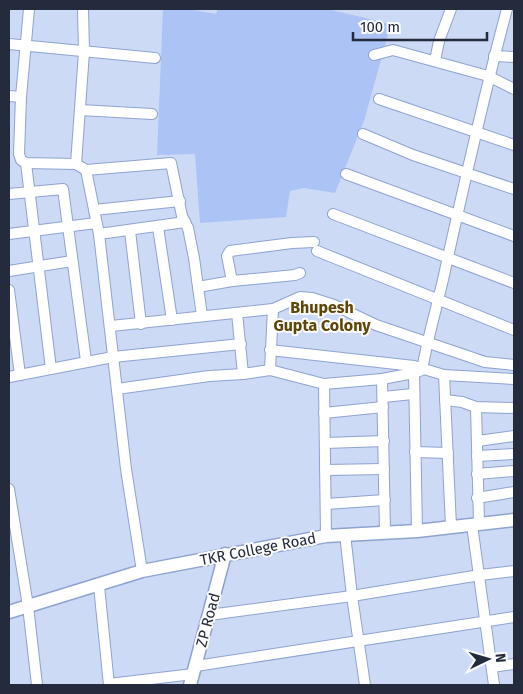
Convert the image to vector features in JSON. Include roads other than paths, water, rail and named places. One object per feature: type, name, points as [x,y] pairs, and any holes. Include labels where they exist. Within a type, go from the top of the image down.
[{"type":"street","points":[[29,9],[21,97],[20,160],[26,163],[76,164],[86,170],[171,163],[184,222],[191,243],[202,316]]},
{"type":"street","points":[[76,164],[84,52],[83,9]]},
{"type":"street","points":[[435,61],[439,42],[451,9]]},
{"type":"street","points":[[417,531],[413,394],[439,301],[488,76],[507,9]]},
{"type":"street","points":[[9,44],[155,58]]},
{"type":"street","points":[[374,56],[393,50],[488,76],[514,89]]},
{"type":"street","points":[[494,56],[514,57]]},
{"type":"street","points":[[9,96],[21,97]]},
{"type":"street","points":[[379,99],[514,145]]},
{"type":"street","points":[[80,110],[152,114]]},
{"type":"street","points":[[363,134],[413,155],[514,189]]},
{"type":"street","points":[[26,163],[51,369]]},
{"type":"street","points":[[86,170],[99,234],[126,469],[142,571]]},
{"type":"street","points":[[346,174],[514,236]]},
{"type":"street","points":[[9,194],[63,189],[86,362]]},
{"type":"street","points":[[94,210],[180,201]]},
{"type":"street","points":[[333,214],[514,283]]},
{"type":"street","points":[[99,234],[184,222]]},
{"type":"street","points":[[9,234],[96,223]]},
{"type":"street","points":[[158,226],[172,320]]},
{"type":"street","points":[[130,231],[141,324]]},
{"type":"street","points":[[232,281],[227,256],[230,252],[292,243],[316,246],[439,301],[514,330]]},
{"type":"street","points":[[9,270],[72,261]]},
{"type":"street","points":[[198,287],[300,273]]},
{"type":"street","points":[[9,290],[20,375]]},
{"type":"street","points":[[111,326],[273,309],[300,297],[312,298],[334,305],[376,324],[485,362],[514,365]]},
{"type":"street","points":[[270,370],[273,309]]},
{"type":"street","points":[[236,313],[243,374]]},
{"type":"street","points":[[9,377],[113,357],[240,344]]},
{"type":"street","points":[[270,350],[414,366],[418,371]]},
{"type":"street","points":[[117,389],[209,376],[270,370],[324,384],[382,379],[418,371],[444,375],[514,379]]},
{"type":"street","points":[[444,375],[451,526]]},
{"type":"street","points":[[382,379],[385,532]]},
{"type":"street","points":[[324,384],[326,536]]},
{"type":"street","points":[[324,413],[383,402],[413,394]]},
{"type":"street","points":[[446,400],[462,402],[476,407],[514,408]]},
{"type":"street","points":[[476,407],[478,498],[475,524],[494,685]]},
{"type":"street","points":[[478,441],[514,436]]},
{"type":"street","points":[[325,443],[384,441]]},
{"type":"street","points":[[415,452],[448,453]]},
{"type":"street","points":[[477,456],[514,454]]},
{"type":"street","points":[[325,470],[384,469]]},
{"type":"street","points":[[477,474],[514,470]]},
{"type":"street","points":[[9,489],[13,547],[28,606],[37,685]]},
{"type":"street","points":[[478,498],[514,492]]},
{"type":"street","points":[[326,504],[385,500]]},
{"type":"street","name":"TKR College Road","points":[[9,612],[99,586],[142,571],[225,554],[326,536],[417,531],[514,520]]},
{"type":"street","points":[[345,534],[365,685]]},
{"type":"street","name":"ZP Road","points":[[193,675],[225,554]]},
{"type":"street","points":[[209,615],[352,596],[514,571]]},
{"type":"street","points":[[99,586],[109,685],[193,675],[358,642],[514,617]]},
{"type":"street","points":[[492,667],[514,664]]},
{"type":"district","name":"Bhupesh Gupta Colony","points":[[322,316]]}]
